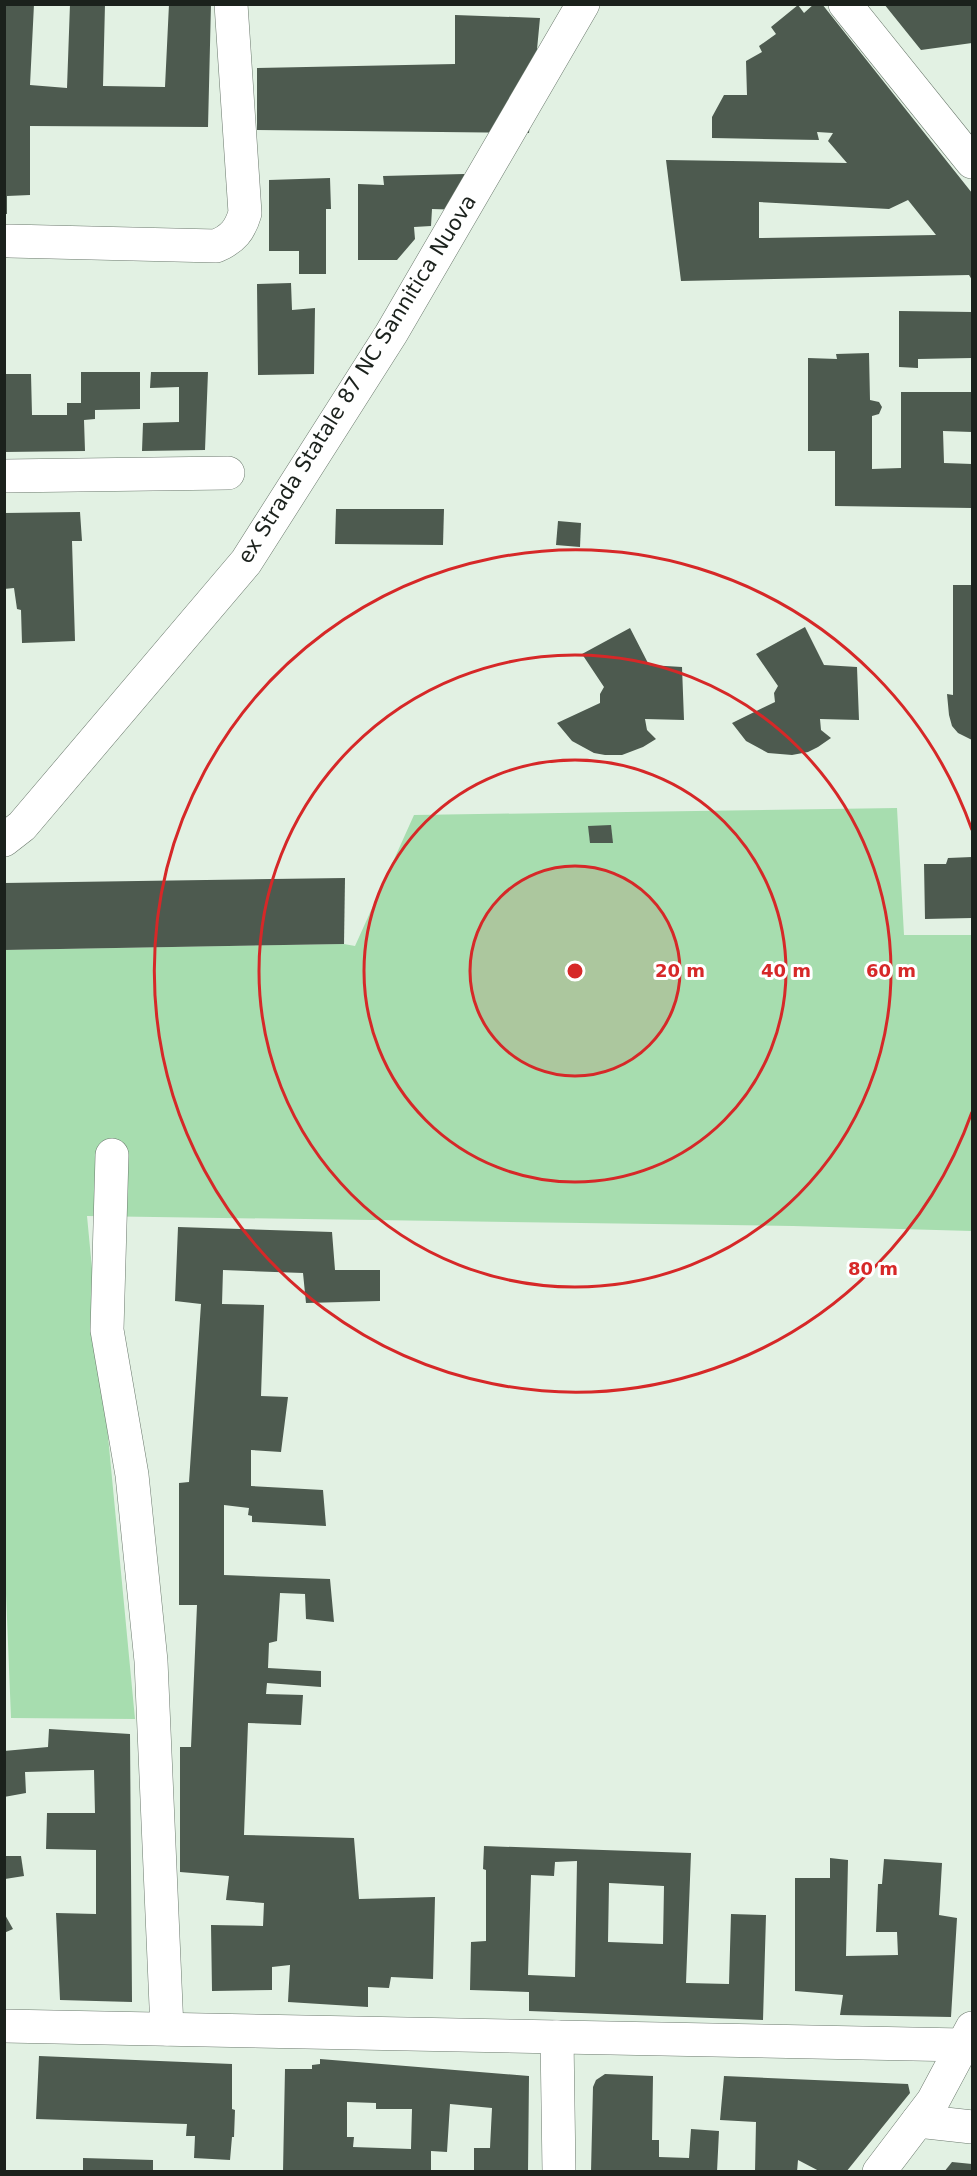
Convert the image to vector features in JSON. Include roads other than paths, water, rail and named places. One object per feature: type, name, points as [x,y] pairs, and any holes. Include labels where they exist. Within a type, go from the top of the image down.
[{"type":"main road","points":[[9,241],[216,246],[236,234],[245,213],[231,4]]},
{"type":"main road","name":"ex Strada Statale 87 NC Sannitica Nuova","points":[[4,840],[22,826],[246,562],[391,334],[583,4]]},
{"type":"main road","points":[[845,4],[972,162]]},
{"type":"main road","points":[[4,476],[228,473]]},
{"type":"main road","points":[[112,1155],[107,1330],[132,1475],[151,1660],[167,2029]]},
{"type":"main road","points":[[4,2026],[557,2037],[968,2037],[933,2101],[879,2172]]},
{"type":"main road","points":[[557,2037],[559,2172]]},
{"type":"main road","points":[[918,2121],[972,2127]]}]
